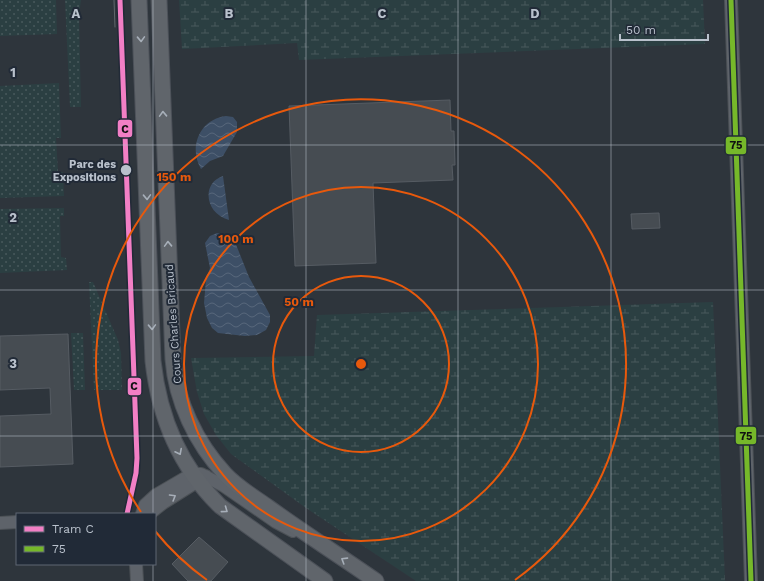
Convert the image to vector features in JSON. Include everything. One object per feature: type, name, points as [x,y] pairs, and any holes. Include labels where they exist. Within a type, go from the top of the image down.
[{"type":"main road","name":"Cours Charles Bricaud","points":[[139,0],[155,380],[162,408],[170,431],[204,475],[220,506],[326,581]]},
{"type":"main road","name":"Cours Charles Bricaud","points":[[159,0],[174,373],[176,386],[187,416],[209,454],[204,475]]},
{"type":"main road","name":"Cours Charles Bricaud","points":[[204,475],[238,485],[316,542],[376,581]]},
{"type":"street","points":[[731,0],[751,581]]},
{"type":"street","points":[[142,513],[144,505],[156,495],[204,475]]},
{"type":"street","points":[[150,513],[204,475]]},
{"type":"street","points":[[0,523],[16,522]]},
{"type":"street","points":[[136,565],[137,581]]},
{"type":"green space","points":[[0,0],[56,0],[57,34],[0,36]]},
{"type":"green space","points":[[65,0],[81,0],[79,14],[81,107],[70,107]]},
{"type":"green space","points":[[179,0],[703,0],[705,44],[299,60],[297,43],[182,49]]},
{"type":"green space","points":[[59,83],[61,138],[56,138],[58,172],[63,172],[64,196],[0,198],[0,86]]},
{"type":"green space","points":[[64,208],[64,216],[60,216],[61,257],[66,258],[67,270],[0,273],[0,209]]},
{"type":"green space","points":[[89,282],[93,282],[118,340],[121,353],[122,390],[94,390]]},
{"type":"green space","points":[[713,302],[725,581],[416,581],[306,508],[231,454],[216,435],[204,414],[197,392],[191,358],[314,356],[317,315]]},
{"type":"green space","points":[[71,333],[83,333],[85,390],[74,390]]},
{"type":"water","points":[[226,116],[233,117],[237,122],[237,132],[223,156],[210,161],[201,169],[197,161],[196,152],[196,143],[199,135],[209,122]]},
{"type":"water","points":[[223,176],[229,220],[221,217],[215,212],[209,198],[211,185]]},
{"type":"water","points":[[217,233],[233,237],[249,277],[270,315],[270,322],[266,330],[257,335],[245,336],[218,333],[212,328],[207,318],[204,303],[206,279],[210,268],[205,243],[210,236]]},
{"type":"building","points":[[450,100],[451,131],[454,131],[455,165],[452,165],[453,180],[373,183],[376,263],[295,266],[289,106]]},
{"type":"building","points":[[659,213],[660,228],[632,229],[631,214]]},
{"type":"building","points":[[68,334],[73,464],[0,467],[0,416],[51,414],[50,388],[0,390],[0,336]]},
{"type":"building","points":[[199,537],[228,562],[211,581],[188,581],[172,564]]},
{"type":"tram line","points":[[114,0],[115,27]]},
{"type":"tram line","name":"C","points":[[120,0],[137,458],[136,473],[127,513]]},
{"type":"transit line","name":"75","points":[[731,0],[751,581]]},
{"type":"place","name":"Parc des Expositions","points":[[126,170]]}]
